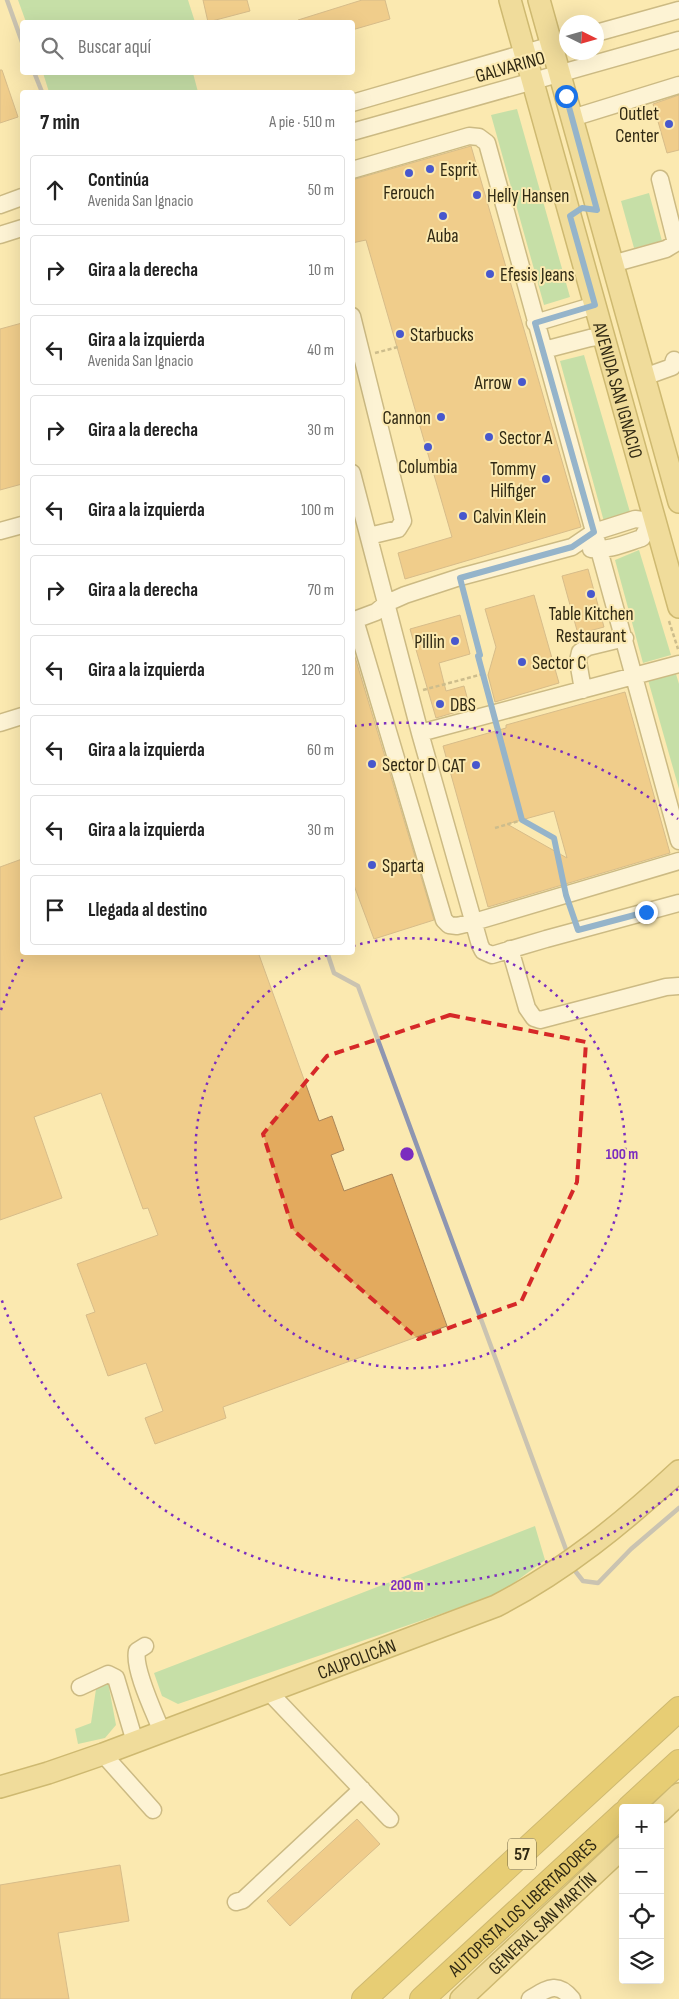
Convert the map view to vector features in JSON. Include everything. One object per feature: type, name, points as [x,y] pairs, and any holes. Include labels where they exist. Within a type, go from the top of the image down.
[{"type":"highway","name":"AUTOPISTA LOS LIBERTADORES","points":[[364,1999],[679,1709]]},
{"type":"highway","points":[[633,1804],[679,1762]]},
{"type":"highway","name":"AUTOPISTA LOS LIBERTADORES","points":[[422,1999],[619,1818]]},
{"type":"main road","name":"AVENIDA SAN IGNACIO","points":[[510,0],[679,607]]},
{"type":"main road","name":"AVENIDA SAN IGNACIO","points":[[540,0],[559,42]]},
{"type":"main road","name":"AVENIDA SAN IGNACIO","points":[[560,60],[560,73],[612,264],[644,377],[674,464],[679,502]]},
{"type":"main road","points":[[570,216],[582,208],[597,210]]},
{"type":"main road","name":"CAUPOLICÁN","points":[[0,1787],[103,1754],[496,1606],[589,1548],[679,1471]]},
{"type":"main road","points":[[664,1808],[679,1794]]},
{"type":"main road","name":"GENERAL SAN MARTÍN","points":[[460,1999],[621,1849]]},
{"type":"street","points":[[604,31],[679,10]]},
{"type":"street","name":"GALVARINO","points":[[355,131],[679,40]]},
{"type":"street","name":"GALVARINO","points":[[355,102],[559,44]]},
{"type":"street","points":[[572,118],[679,86]]},
{"type":"street","points":[[355,169],[469,136],[478,137],[487,143],[535,323],[625,638],[679,841]]},
{"type":"street","points":[[612,264],[666,250],[676,243],[660,179]]},
{"type":"street","points":[[0,205],[20,198]]},
{"type":"street","points":[[0,235],[20,229]]},
{"type":"street","points":[[535,323],[595,305]]},
{"type":"street","points":[[355,326],[364,356],[403,520],[398,529],[369,536]]},
{"type":"street","points":[[544,350],[604,336]]},
{"type":"street","points":[[644,377],[672,367],[674,360]]},
{"type":"street","points":[[355,484],[420,733],[483,951],[492,955],[679,903]]},
{"type":"street","points":[[355,621],[376,612],[387,603],[405,595],[572,547],[594,532],[635,519],[656,525]]},
{"type":"street","points":[[572,547],[600,550],[642,538],[646,531],[656,525]]},
{"type":"street","points":[[0,531],[20,526]]},
{"type":"street","points":[[355,624],[444,920],[449,925],[474,922],[679,861]]},
{"type":"street","points":[[583,690],[578,661],[580,652],[588,647],[625,638]]},
{"type":"street","points":[[420,733],[679,664]]},
{"type":"street","points":[[0,723],[20,717]]},
{"type":"street","points":[[510,949],[526,1008],[534,1018],[540,1020],[666,986],[679,986]]},
{"type":"street","points":[[145,1646],[137,1651],[136,1660],[162,1732]]},
{"type":"street","points":[[80,1687],[108,1674],[116,1678],[135,1742]]},
{"type":"street","points":[[269,1692],[390,1819]]},
{"type":"street","points":[[103,1754],[153,1810]]},
{"type":"street","points":[[236,1902],[244,1900],[362,1789]]},
{"type":"street","points":[[530,1999],[554,1987],[566,1991],[572,1999]]},
{"type":"path","points":[[364,356],[398,347]]},
{"type":"path","points":[[460,578],[522,820]]},
{"type":"path","points":[[410,694],[484,674]]},
{"type":"path","points":[[495,828],[522,820],[554,838],[566,895]]},
{"type":"highlighted area","points":[[450,1015],[586,1042],[577,1182],[521,1302],[418,1339],[293,1230],[263,1134],[327,1056]]},
{"type":"green space","points":[[18,0],[188,0],[194,20],[25,20]]},
{"type":"green space","points":[[44,75],[194,75],[197,90],[48,90]]},
{"type":"green space","points":[[517,109],[570,297],[544,305],[491,115]]},
{"type":"green space","points":[[649,193],[662,241],[634,248],[621,201]]},
{"type":"green space","points":[[584,355],[630,512],[606,529],[560,361]]},
{"type":"green space","points":[[639,550],[671,655],[643,663],[615,560]]},
{"type":"green space","points":[[676,674],[679,684],[679,789],[648,680]]},
{"type":"green space","points":[[535,1526],[545,1560],[499,1594],[178,1704],[162,1696],[154,1673]]},
{"type":"green space","points":[[108,1682],[116,1725],[105,1738],[78,1744],[75,1729],[91,1723],[96,1689]]},
{"type":"building","points":[[203,0],[247,0],[250,11],[216,20],[208,20]]},
{"type":"building","points":[[362,0],[385,0],[390,19],[355,29],[355,20],[298,20]]},
{"type":"building","points":[[0,70],[2,70],[18,117],[0,123]]},
{"type":"building","name":"Outlet Center","points":[[679,95],[679,150],[667,153],[653,104]]},
{"type":"building","name":"Sector A","points":[[471,146],[581,527],[405,579],[398,553],[452,537],[366,240],[355,242],[355,179]]},
{"type":"building","points":[[20,324],[20,485],[0,490],[0,329]]},
{"type":"building","points":[[588,569],[604,627],[578,634],[562,576]]},
{"type":"building","name":"Sector C","points":[[534,595],[559,683],[495,702],[488,675],[496,647],[485,609]]},
{"type":"building","points":[[460,615],[470,654],[439,663],[446,691],[464,686],[470,708],[436,718],[410,629]]},
{"type":"building","name":"Sector D","points":[[355,657],[434,920],[374,939],[355,888]]},
{"type":"building","points":[[625,692],[670,853],[488,907],[443,746],[506,728],[506,725]],"holes":[[[554,811],[567,858],[507,824]]]},
{"type":"building","points":[[20,860],[20,955],[259,955],[319,1121],[332,1116],[344,1150],[331,1155],[344,1191],[392,1174],[447,1326],[223,1407],[226,1418],[155,1444],[145,1418],[163,1411],[146,1363],[108,1376],[86,1315],[95,1312],[77,1264],[158,1235],[148,1208],[143,1209],[101,1093],[34,1117],[62,1198],[0,1220],[0,867]]},
{"type":"building","points":[[357,1819],[380,1844],[290,1926],[267,1901]]},
{"type":"building","points":[[120,1865],[129,1921],[58,1933],[69,1999],[0,1999],[0,1885]]},
{"type":"waterway","points":[[7,0],[20,36]]},
{"type":"waterway","points":[[35,75],[41,90]]},
{"type":"waterway","points":[[328,955],[334,973],[358,986],[568,1555]]},
{"type":"waterway","points":[[572,1567],[583,1581],[598,1583],[631,1549],[679,1508]]},
{"type":"place","name":"Outlet Center","points":[[669,124]]},
{"type":"place","name":"Esprit","points":[[430,169]]},
{"type":"place","name":"Ferouch","points":[[409,173]]},
{"type":"place","name":"Helly Hansen","points":[[477,195]]},
{"type":"place","name":"Auba","points":[[443,216]]},
{"type":"place","name":"Efesis Jeans","points":[[490,274]]},
{"type":"place","name":"Starbucks","points":[[400,334]]},
{"type":"place","name":"Arrow","points":[[522,382]]},
{"type":"place","name":"Cannon","points":[[441,417]]},
{"type":"place","name":"Sector A","points":[[489,437]]},
{"type":"place","name":"Columbia","points":[[428,447]]},
{"type":"place","name":"Tommy Hilfiger","points":[[546,479]]},
{"type":"place","name":"Calvin Klein","points":[[463,516]]},
{"type":"place","name":"Table Kitchen Restaurant","points":[[591,594]]},
{"type":"place","name":"Pillin","points":[[455,641]]},
{"type":"place","name":"Sector C","points":[[522,662]]},
{"type":"place","name":"DBS","points":[[440,704]]},
{"type":"place","name":"Sector D","points":[[372,764]]},
{"type":"place","name":"CAT","points":[[476,765]]},
{"type":"place","name":"Sparta","points":[[372,865]]},
{"type":"route","points":[[566,96],[597,210],[587,207],[582,208],[570,216],[595,305],[535,323],[594,532],[572,547],[460,578],[480,655],[478,656],[495,713],[522,820],[554,838],[566,895],[578,930],[646,912]]}]
